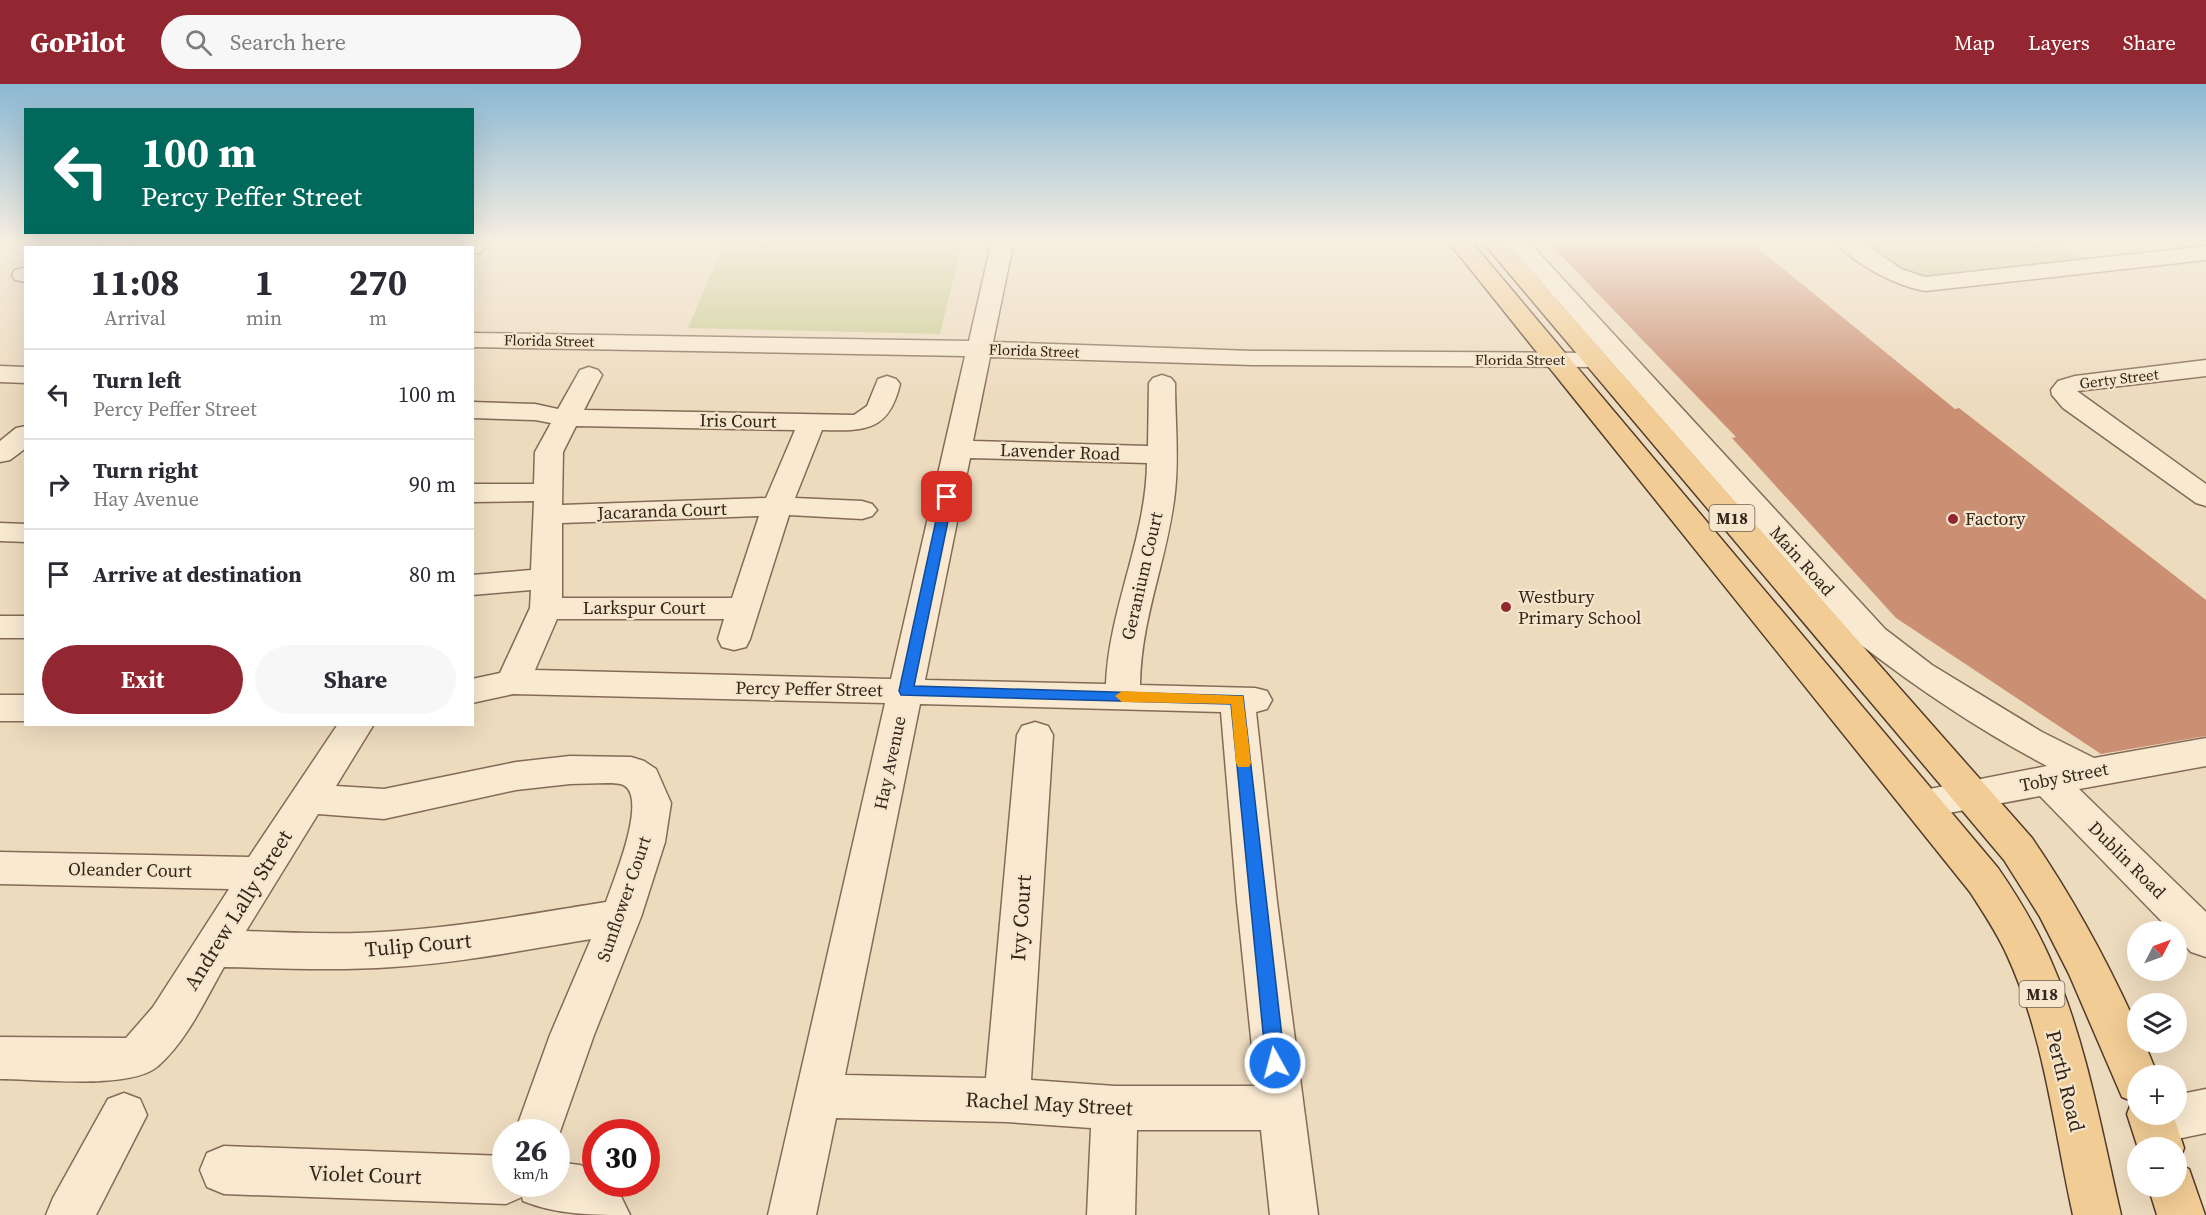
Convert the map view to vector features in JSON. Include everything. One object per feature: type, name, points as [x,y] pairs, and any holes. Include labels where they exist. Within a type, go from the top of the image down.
[{"type":"main road","name":"M18","points":[[1502,293],[1922,803]]},
{"type":"main road","name":"Main Road","points":[[1538,293],[1973,794]]},
{"type":"main road","name":"M18","points":[[1973,794],[2018,849],[2074,937],[2109,1011],[2130,1065]]},
{"type":"main road","name":"Perth Road","points":[[1922,803],[1984,879],[2008,916],[2038,980],[2058,1050],[2097,1215]]},
{"type":"main road","points":[[2175,1197],[2181,1215]]},
{"type":"street","name":"Hay Avenue","points":[[792,1215],[992,293]]},
{"type":"street","name":"Main Road","points":[[1563,293],[1873,637],[1920,673],[2029,741],[2089,772]]},
{"type":"street","name":"Florida Street","points":[[474,340],[979,349],[1231,358],[1596,360]]},
{"type":"street","name":"Gerty Street","points":[[2206,368],[2075,384],[2067,386],[2064,390],[2065,395],[2072,402],[2206,497]]},
{"type":"street","points":[[0,374],[24,375]]},
{"type":"street","points":[[513,682],[546,594],[549,452],[564,418],[589,375]]},
{"type":"street","name":"Geranium Court","points":[[1124,696],[1124,653],[1157,514],[1163,455],[1162,382]]},
{"type":"street","name":"Iris Court","points":[[474,410],[535,412],[564,418],[866,421],[879,411],[887,384]]},
{"type":"street","points":[[734,639],[777,506],[812,422]]},
{"type":"street","points":[[0,455],[24,436]]},
{"type":"street","name":"Lavender Road","points":[[958,449],[1163,455]]},
{"type":"street","points":[[0,455],[24,452]]},
{"type":"street","name":"Jacaranda Court","points":[[474,493],[547,503],[777,506],[862,510]]},
{"type":"street","points":[[0,532],[24,533]]},
{"type":"street","name":"Larkspur Court","points":[[474,585],[645,610],[743,608]]},
{"type":"street","points":[[0,627],[24,627]]},
{"type":"street","name":"Percy Peffer Street","points":[[474,691],[513,682],[1246,700],[1257,902],[1281,1108]]},
{"type":"street","points":[[0,708],[24,708]]},
{"type":"street","name":"Andrew Lally Street","points":[[0,1058],[122,1060],[141,1053],[168,1021],[260,873],[356,726]]},
{"type":"street","name":"Ivy Court","points":[[1007,1100],[1035,735]]},
{"type":"street","name":"Toby Street","points":[[1922,803],[2206,752]]},
{"type":"street","name":"Sunflower Court","points":[[309,799],[384,804],[516,776],[570,770],[631,771],[643,779],[652,803],[646,842],[621,917],[572,1035],[543,1119]]},
{"type":"street","name":"Dublin Road","points":[[2048,781],[2206,939]]},
{"type":"street","name":"Oleander Court","points":[[0,868],[260,873]]},
{"type":"street","name":"Tulip Court","points":[[212,949],[362,951],[501,936],[621,917]]},
{"type":"street","name":"Rachel May Street","points":[[818,1096],[1007,1100],[1115,1108],[1281,1108]]},
{"type":"street","points":[[1111,1215],[1115,1108]]},
{"type":"street","points":[[1281,1108],[1294,1215]]},
{"type":"street","points":[[2187,1113],[2206,1111]]},
{"type":"street","points":[[70,1215],[124,1115]]},
{"type":"street","name":"Violet Court","points":[[224,1170],[492,1180]]},
{"type":"street","points":[[570,1188],[588,1190],[600,1200],[606,1215]]},
{"type":"green space","points":[[703,293],[950,293],[940,334],[688,328]]},
{"type":"building","name":"Factory","points":[[1597,293],[1813,293],[1955,409],[1959,408],[2206,600],[2206,736],[2101,754],[1896,618],[1732,438],[1736,437]]},
{"type":"slow traffic","points":[[1122,696],[1238,699],[1244,763]]},
{"type":"place","name":"Factory","points":[[1953,519]]},
{"type":"place","name":"Westbury Primary School","points":[[1506,607]]},
{"type":"route","points":[[947,497],[906,691],[1238,699],[1275,1063]]}]
